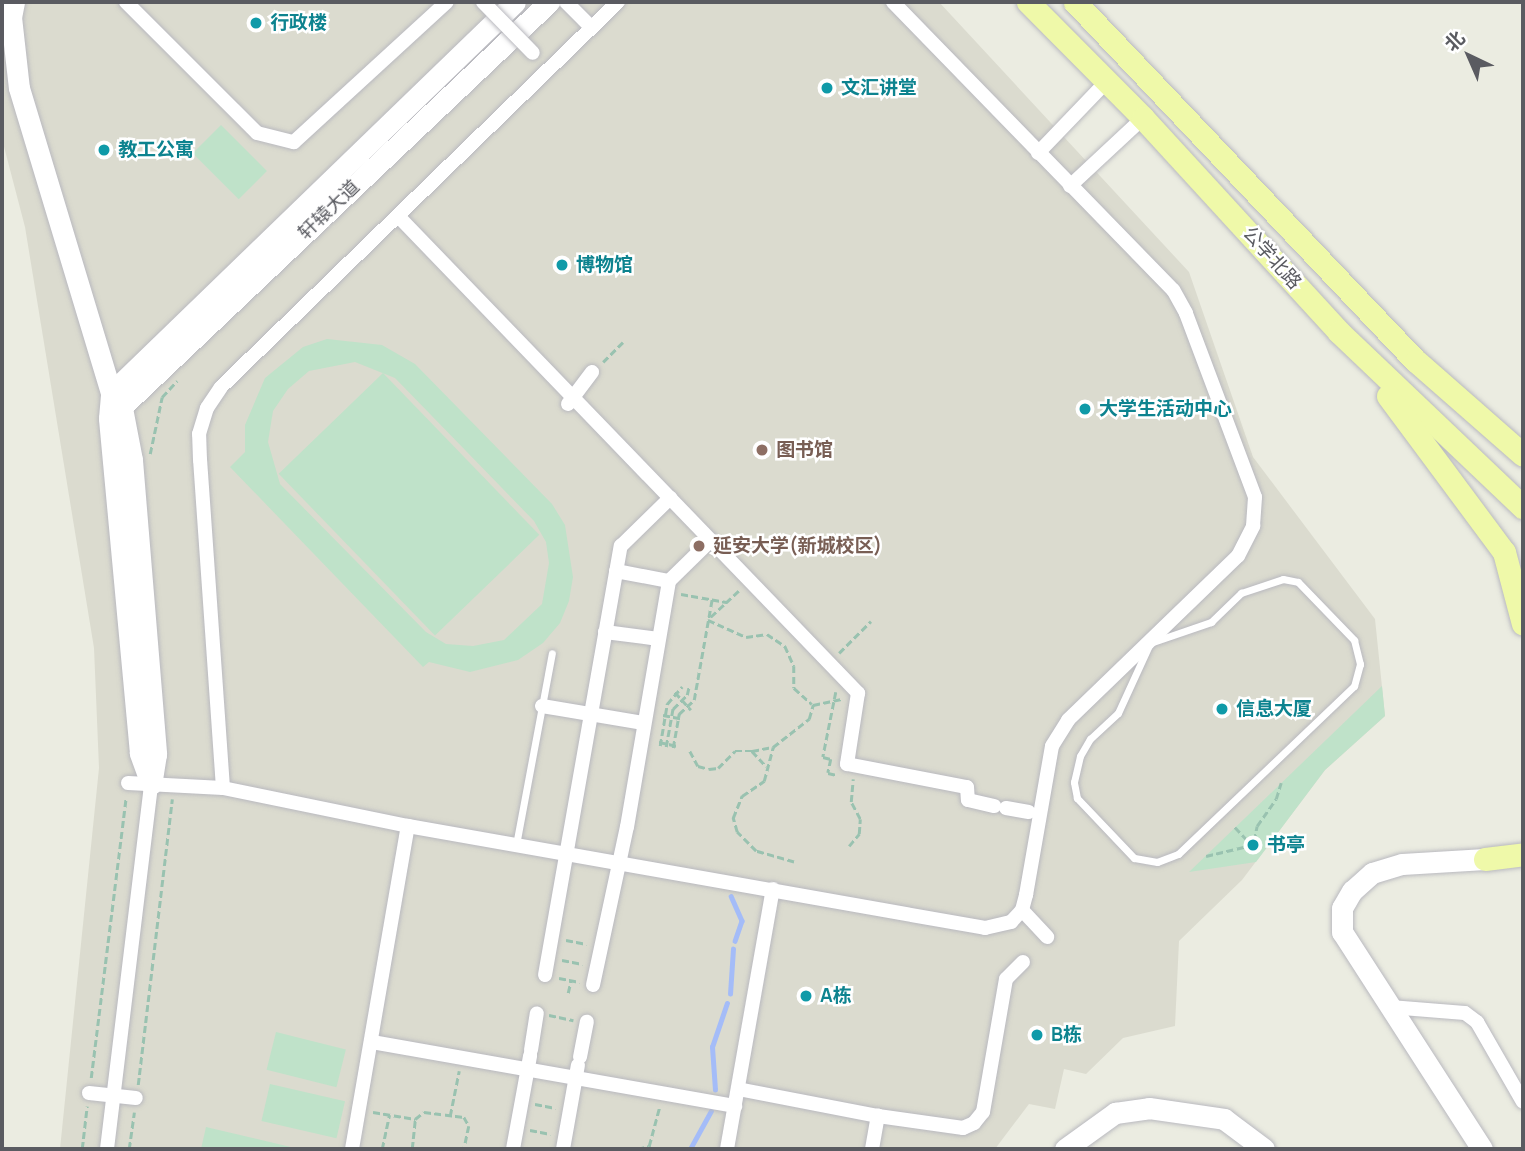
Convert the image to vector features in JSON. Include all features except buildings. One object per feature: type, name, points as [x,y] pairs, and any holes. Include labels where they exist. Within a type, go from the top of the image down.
[{"type":"main road","name":"公学北路","points":[[1028,2],[1143,118],[1339,332],[1523,507]]},
{"type":"main road","name":"公学北路","points":[[1074,2],[1416,361],[1523,455]]},
{"type":"main road","points":[[1339,332],[1504,552],[1523,624]]},
{"type":"main road","points":[[1485,859],[1523,854]]},
{"type":"street","points":[[14,2],[11,17],[19,88],[80,304],[132,460],[156,754],[107,1149]]},
{"type":"street","points":[[126,2],[257,133],[294,142],[447,2]]},
{"type":"street","points":[[483,2],[547,68]]},
{"type":"street","name":"轩辕大道","points":[[114,406],[515,2]]},
{"type":"street","name":"轩辕大道","points":[[114,406],[549,2]]},
{"type":"street","points":[[566,2],[592,27]]},
{"type":"street","points":[[223,788],[200,460],[202,421],[221,387],[618,2]]},
{"type":"street","points":[[128,783],[223,788],[408,827],[985,928],[1011,922],[1022,910],[1052,746],[1068,720],[1238,556],[1254,526],[1255,497],[1180,301],[893,2]]},
{"type":"street","points":[[1038,153],[1107,81]]},
{"type":"street","points":[[1070,186],[1143,118]]},
{"type":"street","points":[[398,216],[570,401],[670,498],[859,694],[847,764],[967,787],[968,800],[1029,812]]},
{"type":"street","points":[[570,401],[592,372]]},
{"type":"street","points":[[545,975],[621,546],[670,498]]},
{"type":"street","points":[[593,985],[668,587],[710,541]]},
{"type":"street","points":[[616,571],[668,587]]},
{"type":"street","points":[[605,632],[659,639]]},
{"type":"street","points":[[542,706],[644,723]]},
{"type":"street","points":[[352,1149],[408,827]]},
{"type":"street","points":[[1482,1149],[1342,932],[1342,908],[1352,891],[1372,873],[1402,863],[1485,859]]},
{"type":"street","points":[[727,1149],[773,889]]},
{"type":"street","points":[[1022,910],[1047,937]]},
{"type":"street","points":[[738,1089],[878,1116],[963,1128],[974,1123],[983,1112],[1006,979],[1023,962]]},
{"type":"street","points":[[1390,1007],[1448,1008],[1471,1017],[1523,1102]]},
{"type":"street","points":[[513,1149],[537,1013]]},
{"type":"street","points":[[564,1143],[587,1022]]},
{"type":"street","points":[[372,1042],[461,1058],[529,1059],[578,1067],[663,1093],[735,1106]]},
{"type":"street","points":[[89,1093],[136,1098]]},
{"type":"street","points":[[1065,1149],[1115,1113],[1149,1108],[1224,1119],[1264,1149]]},
{"type":"street","points":[[872,1149],[878,1116]]},
{"type":"lane","points":[[1283,579],[1298,582],[1354,640],[1360,664],[1354,686],[1178,854],[1157,862],[1134,858],[1077,798],[1074,782],[1080,756],[1090,739],[1118,713],[1150,643],[1211,622],[1241,593],[1283,579]]},
{"type":"lane","points":[[516,845],[552,653]]},
{"type":"path","points":[[592,372],[623,342]]},
{"type":"path","points":[[150,457],[149,444],[162,397],[180,377]]},
{"type":"path","points":[[708,620],[749,581]]},
{"type":"path","points":[[668,587],[727,602]]},
{"type":"path","points":[[655,741],[675,746],[678,718],[694,700],[712,599]]},
{"type":"path","points":[[708,620],[746,637],[767,634],[785,646],[794,666],[794,688],[813,705]]},
{"type":"path","points":[[846,646],[871,621]]},
{"type":"path","points":[[666,745],[672,717],[689,686]]},
{"type":"path","points":[[660,744],[667,704],[682,687]]},
{"type":"path","points":[[676,693],[689,708]]},
{"type":"path","points":[[813,705],[841,699]]},
{"type":"path","points":[[690,751],[698,766],[719,768],[735,751],[773,747],[809,719],[813,705]]},
{"type":"path","points":[[663,715],[683,719]]},
{"type":"path","points":[[773,747],[764,780],[742,796],[733,818],[737,832],[755,851],[794,862]]},
{"type":"path","points":[[752,751],[766,766]]},
{"type":"path","points":[[849,846],[859,834],[860,819],[851,802],[854,776]]},
{"type":"path","points":[[82,1149],[128,783]]},
{"type":"path","points":[[1251,843],[1257,826],[1276,799],[1281,783]]},
{"type":"path","points":[[129,1149],[174,784]]},
{"type":"path","points":[[1235,827],[1251,843]]},
{"type":"path","points":[[1206,856],[1251,843]]},
{"type":"path","points":[[552,937],[601,946]]},
{"type":"path","points":[[549,957],[597,967]]},
{"type":"path","points":[[545,975],[593,985]]},
{"type":"path","points":[[568,993],[571,980]]},
{"type":"path","points":[[537,1013],[587,1022]]},
{"type":"path","points":[[450,1115],[461,1058]]},
{"type":"path","points":[[637,1149],[650,1147],[663,1093]]},
{"type":"path","points":[[522,1101],[570,1110]]},
{"type":"path","points":[[371,1112],[415,1119]]},
{"type":"path","points":[[412,1149],[415,1119],[424,1112],[464,1117],[469,1126],[464,1149]]},
{"type":"path","points":[[382,1149],[389,1114]]},
{"type":"path","points":[[517,1127],[564,1143]]},
{"type":"shaded area","name":"延安大学(新城校区)","points":[[2,2],[939,2],[1189,272],[1253,457],[1375,619],[1385,716],[1325,770],[1242,880],[1179,941],[1175,1026],[1123,1038],[1086,1074],[1064,1069],[1055,1109],[1029,1104],[995,1149],[60,1149],[99,768],[94,648],[25,227],[2,139]]},
{"type":"green space","points":[[221,125],[267,171],[239,199],[193,153]]},
{"type":"green space","points":[[327,339],[382,345],[415,364],[552,504],[565,525],[573,577],[569,601],[560,623],[543,643],[518,660],[470,672],[429,662],[423,667],[230,467],[245,452],[245,425],[265,378],[303,347]],"holes":[[[355,362],[395,378],[534,521],[546,542],[549,563],[542,604],[504,640],[473,646],[446,644],[426,632],[280,484],[268,442],[273,411],[288,389],[309,371]]]},
{"type":"green space","points":[[383,373],[539,535],[435,636],[279,474]]},
{"type":"green space","points":[[1382,686],[1385,716],[1325,770],[1256,862],[1189,872]]},
{"type":"green space","points":[[276,1032],[346,1049],[336,1087],[267,1070]]},
{"type":"green space","points":[[270,1084],[345,1101],[336,1138],[261,1121]]},
{"type":"green space","points":[[206,1127],[299,1149],[201,1149]]},
{"type":"waterway","points":[[731,896],[742,921],[735,941]]},
{"type":"waterway","points":[[730,994],[733,949]]},
{"type":"waterway","points":[[715,1090],[712,1047],[727,1003]]},
{"type":"waterway","points":[[690,1149],[711,1111]]},
{"type":"place","name":"行政楼","points":[[256,23]]},
{"type":"place","name":"文汇讲堂","points":[[827,88]]},
{"type":"place","name":"教工公寓","points":[[104,150]]},
{"type":"place","name":"博物馆","points":[[562,265]]},
{"type":"place","name":"大学生活动中心","points":[[1085,409]]},
{"type":"place","name":"图书馆","points":[[762,450]]},
{"type":"place","name":"延安大学(新城校区)","points":[[699,546]]},
{"type":"place","name":"信息大厦","points":[[1222,709]]},
{"type":"place","name":"书亭","points":[[1253,845]]},
{"type":"place","name":"A栋","points":[[806,996]]},
{"type":"place","name":"B栋","points":[[1037,1035]]}]
